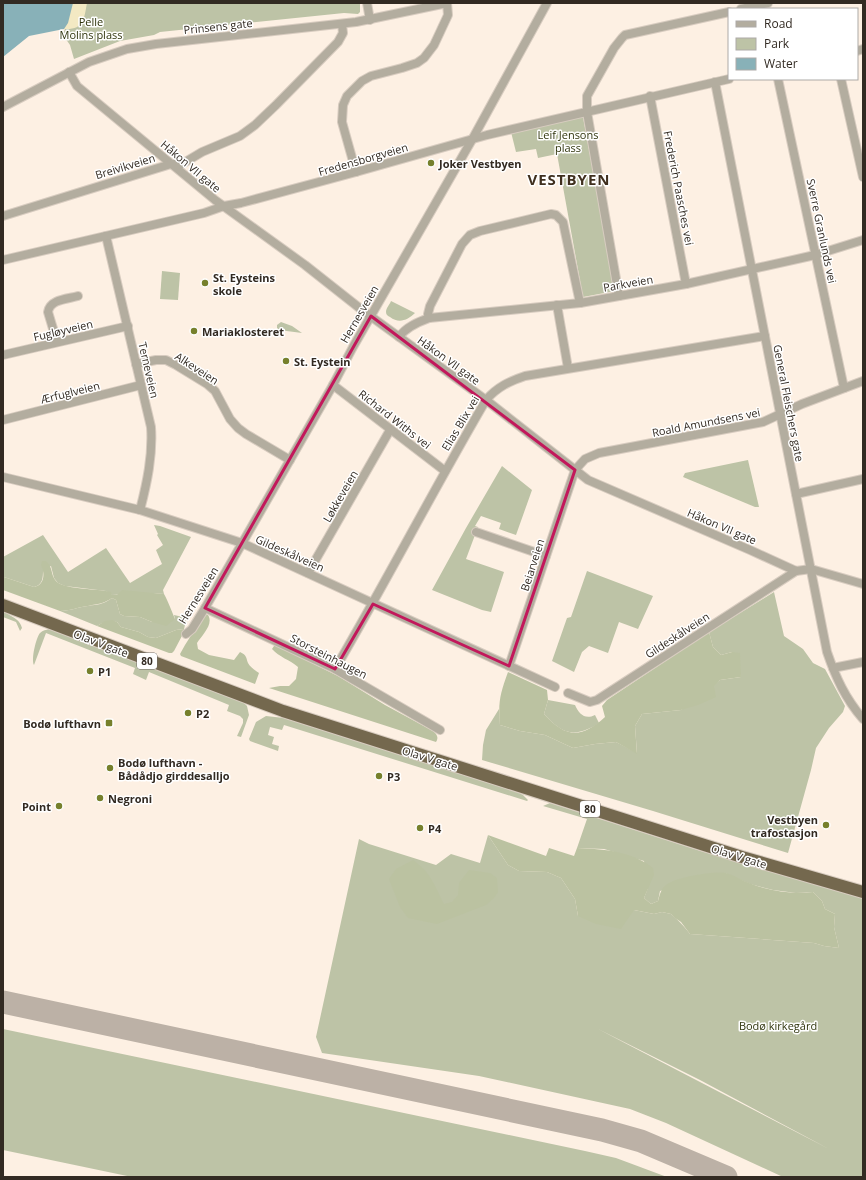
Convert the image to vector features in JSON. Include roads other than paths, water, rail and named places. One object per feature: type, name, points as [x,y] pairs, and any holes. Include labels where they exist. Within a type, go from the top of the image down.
[{"type":"highway","name":"Olav V gate","points":[[3,605],[277,709],[742,857],[863,892]]},
{"type":"street","points":[[367,3],[370,20]]},
{"type":"street","points":[[356,172],[342,122],[343,105],[347,96],[362,80],[417,63],[424,58],[434,45],[448,15],[447,3]]},
{"type":"street","name":"Prinsens gate","points":[[3,107],[89,62],[127,49],[156,44],[370,20],[447,3]]},
{"type":"street","name":"Hernesveien","points":[[186,634],[192,629],[205,608],[333,385],[353,347],[473,138],[547,3]]},
{"type":"street","points":[[746,8],[768,3]]},
{"type":"street","points":[[619,296],[587,112],[587,96],[614,48],[622,38],[630,34],[728,12]]},
{"type":"street","name":"Breivikveien","points":[[3,216],[171,164],[182,164],[202,152],[240,136],[255,125],[276,105],[338,42],[343,33],[342,24]]},
{"type":"street","name":"Håkon VII gate","points":[[69,72],[77,86],[210,196],[486,400],[595,484],[796,571]]},
{"type":"street","name":"Fredensborgveien","points":[[3,260],[204,213],[224,206],[241,203],[356,172],[473,138],[728,79]]},
{"type":"street","name":"Sverre Granlunds vei","points":[[778,80],[844,388]]},
{"type":"street","points":[[841,80],[863,177]]},
{"type":"street","name":"General Fleischers gate","points":[[715,82],[827,652],[843,691],[855,710],[863,719]]},
{"type":"street","name":"Frederich Paasches vei","points":[[650,96],[686,284]]},
{"type":"street","points":[[429,318],[428,314],[430,306],[466,239],[470,235],[480,231],[551,214],[556,215],[563,222],[580,303]]},
{"type":"street","name":"Terneveien","points":[[106,236],[152,427],[149,467],[140,510]]},
{"type":"street","name":"Parkveien","points":[[399,337],[403,331],[420,321],[429,318],[580,303],[686,284],[816,254],[863,240]]},
{"type":"street","points":[[56,342],[48,312],[49,308],[55,302],[78,296]]},
{"type":"street","points":[[557,305],[568,368]]},
{"type":"street","name":"Fugløyveien","points":[[3,355],[128,326]]},
{"type":"street","name":"Elias Blix vei","points":[[335,669],[373,604],[445,471],[486,400],[500,387],[526,376],[765,336]]},
{"type":"street","name":"Alkeveien","points":[[136,364],[156,360],[166,360],[182,369],[215,391],[230,419],[238,428],[290,460]]},
{"type":"street","name":"Roald Amundsens vei","points":[[575,470],[585,459],[599,453],[763,422],[802,404],[863,381]]},
{"type":"street","name":"Ærfuglveien","points":[[3,420],[142,385]]},
{"type":"street","name":"Richard Withs vei","points":[[333,385],[445,471]]},
{"type":"street","name":"Løkkeveien","points":[[308,573],[390,430]]},
{"type":"street","name":"Beiarveien","points":[[509,666],[575,470]]},
{"type":"street","name":"Gildeskålveien","points":[[3,477],[140,510],[242,543],[555,687]]},
{"type":"street","points":[[796,494],[863,479]]},
{"type":"street","points":[[476,532],[546,556]]},
{"type":"street","points":[[796,571],[811,569],[863,584]]},
{"type":"street","name":"Gildeskålveien","points":[[568,692],[590,702],[597,700],[796,571]]},
{"type":"street","name":"Storsteinhaugen","points":[[205,608],[335,669],[440,730]]},
{"type":"street","points":[[833,668],[863,662]]},
{"type":"water","points":[[3,3],[73,3],[68,23],[64,29],[29,36],[3,57]]},
{"type":"place","name":"Joker Vestbyen","points":[[431,163]]},
{"type":"place","name":"St. Eysteins skole","points":[[205,283]]},
{"type":"place","name":"Mariaklosteret","points":[[194,331]]},
{"type":"place","name":"St. Eystein","points":[[286,361]]},
{"type":"place","name":"P1","points":[[90,671]]},
{"type":"place","name":"P2","points":[[188,713]]},
{"type":"place","name":"Bodø lufthavn","points":[[109,723]]},
{"type":"place","name":"Bodø lufthavn - Bådådjo girddesalljo","points":[[110,768]]},
{"type":"place","name":"P3","points":[[379,776]]},
{"type":"place","name":"Negroni","points":[[100,798]]},
{"type":"place","name":"Point","points":[[59,806]]},
{"type":"place","name":"Vestbyen trafostasjon","points":[[826,825]]},
{"type":"place","name":"P4","points":[[420,828]]},
{"type":"district","name":"VESTBYEN","points":[[569,179]]},
{"type":"park label","name":"Pelle Molins plass","points":[[91,27]]},
{"type":"park label","name":"Leif Jensons plass","points":[[568,140]]},
{"type":"park label","name":"Bodø kirkegård","points":[[778,1025]]}]
